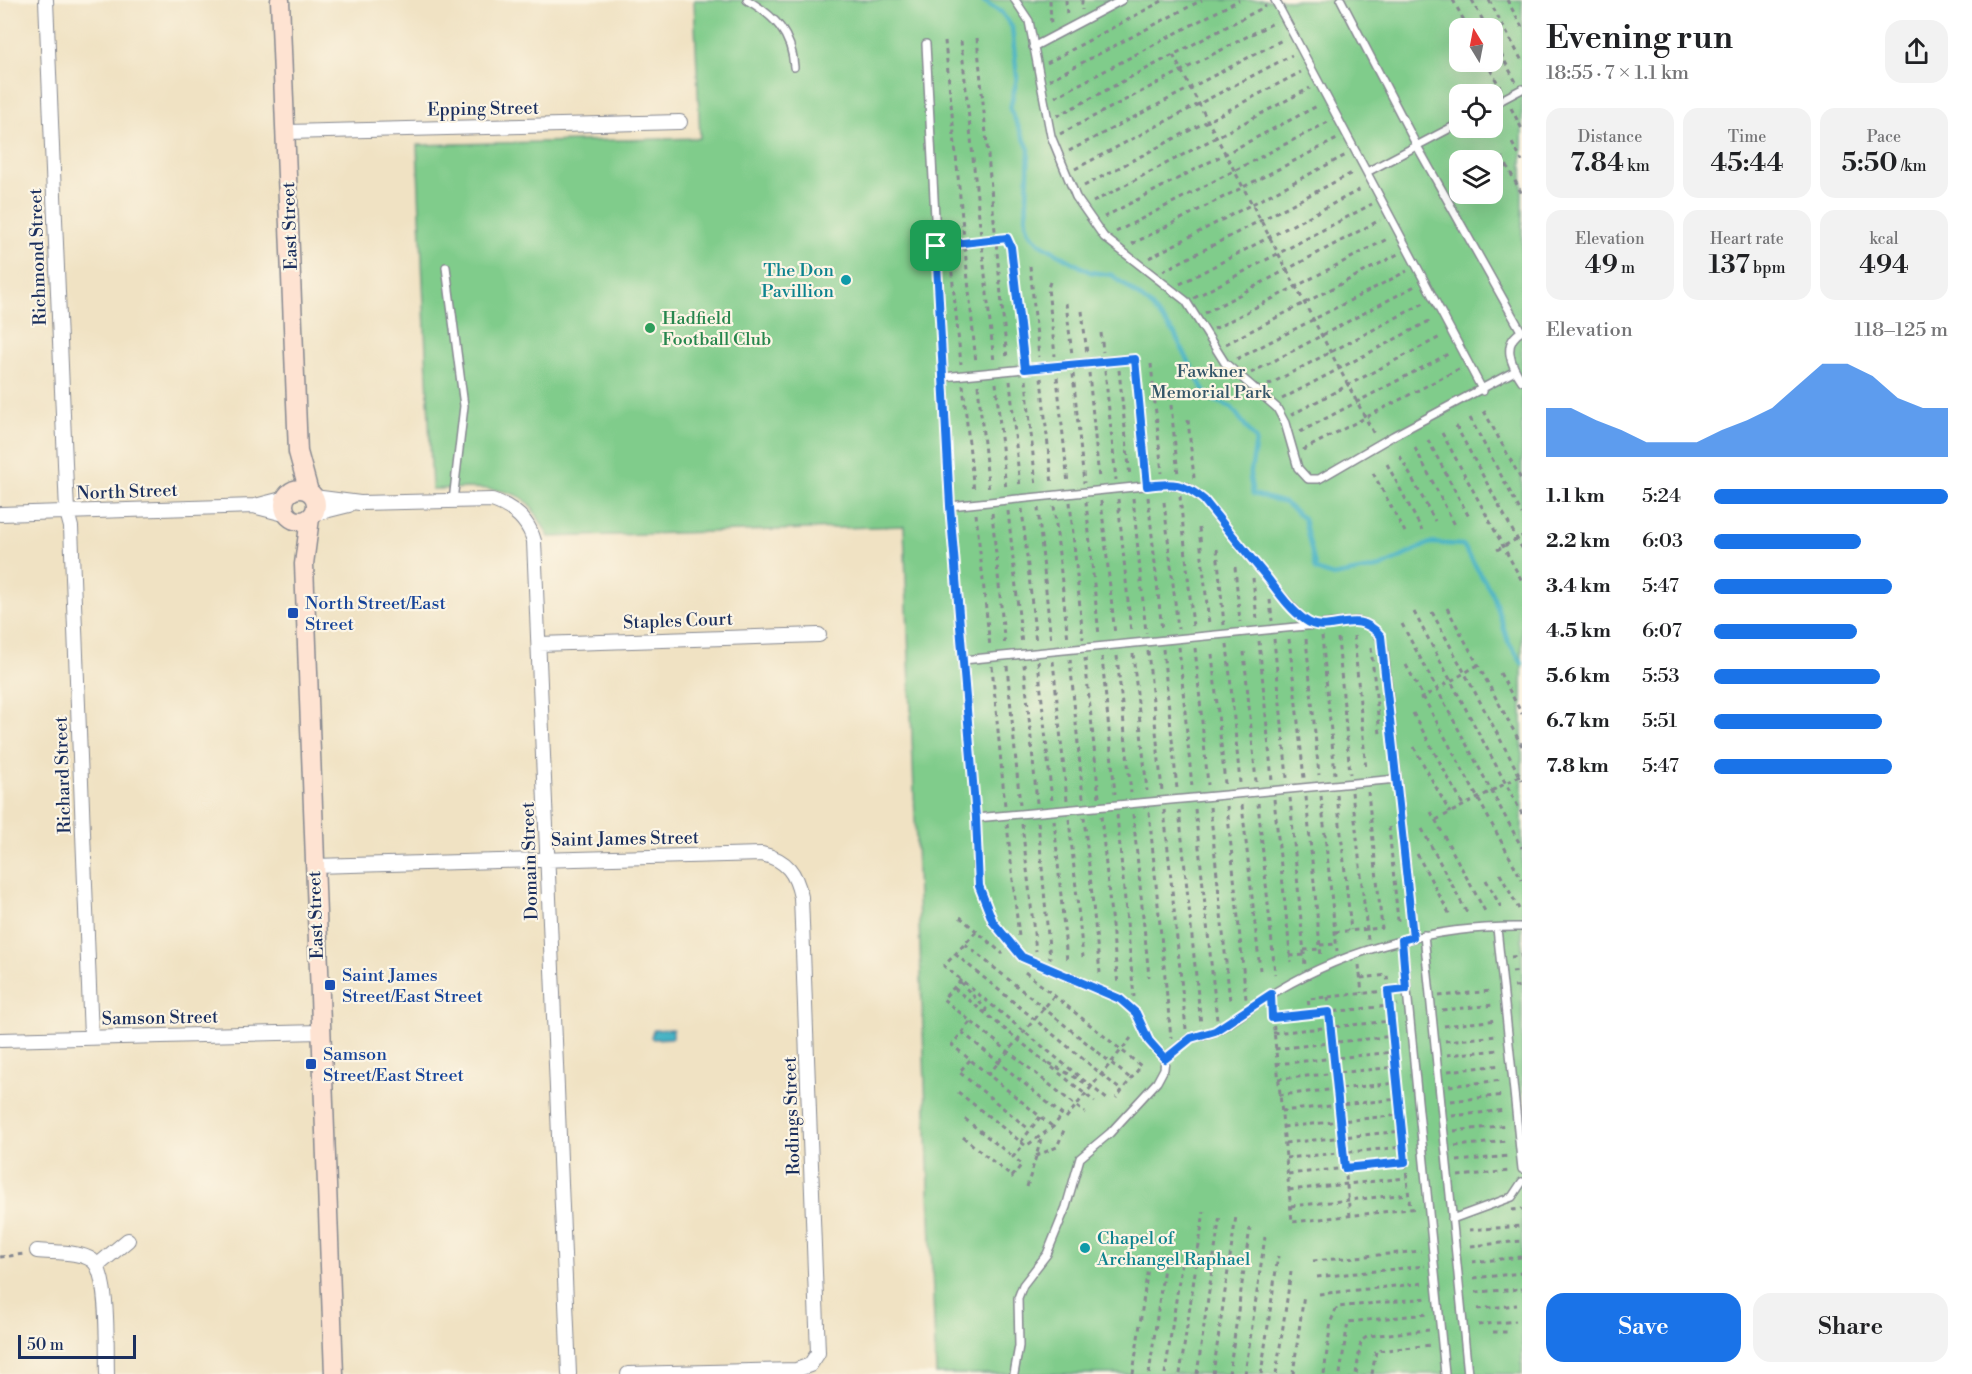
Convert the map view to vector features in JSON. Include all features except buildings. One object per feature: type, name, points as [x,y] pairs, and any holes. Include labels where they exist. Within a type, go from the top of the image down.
[{"type":"street","name":"Richmond Street","points":[[46,0],[67,512]]},
{"type":"street","name":"East Street","points":[[280,0],[304,564],[334,1374]]},
{"type":"street","name":"Epping Street","points":[[286,132],[680,122]]},
{"type":"street","name":"Domain Street","points":[[301,506],[480,499],[502,503],[512,508],[527,524],[534,541],[569,1374]]},
{"type":"street","name":"North Street","points":[[0,514],[301,506]]},
{"type":"street","name":"Richard Street","points":[[67,512],[71,527],[91,1038]]},
{"type":"street","name":"Staples Court","points":[[539,644],[819,635]]},
{"type":"street","name":"Saint James Street","points":[[314,866],[762,854],[789,866]]},
{"type":"street","name":"Rodings Street","points":[[628,1374],[796,1370],[810,1365],[818,1353],[819,1325],[801,897],[797,881],[789,866]]},
{"type":"street","name":"Samson Street","points":[[0,1040],[321,1032]]},
{"type":"street","points":[[98,1266],[128,1240]]},
{"type":"street","points":[[37,1251],[87,1257],[98,1266],[104,1286],[107,1374]]},
{"type":"lane","points":[[747,0],[774,18],[784,30],[790,44],[794,67]]},
{"type":"lane","points":[[1015,0],[1029,21],[1043,104],[1058,156],[1073,191],[1092,224],[1106,238],[1156,275],[1187,302],[1226,365],[1272,404],[1283,419],[1293,456],[1302,474],[1308,479],[1315,479],[1379,443],[1483,391],[1515,371]]},
{"type":"lane","points":[[1033,47],[1122,0]]},
{"type":"lane","points":[[1341,0],[1417,146],[1522,331],[1512,340],[1510,349],[1512,368],[1522,381]]},
{"type":"lane","points":[[1276,1],[1483,391]]},
{"type":"lane","points":[[926,44],[950,506],[976,818],[978,876],[982,896],[993,922],[1022,957],[1120,999],[1136,1013],[1149,1041],[1165,1059]]},
{"type":"lane","points":[[1503,99],[1521,89]]},
{"type":"lane","points":[[1365,170],[1449,129]]},
{"type":"lane","points":[[446,267],[464,406],[453,501]]},
{"type":"lane","points":[[943,377],[1104,361],[1133,359],[1135,362]]},
{"type":"lane","points":[[950,506],[1179,484],[1196,493],[1298,614],[1315,625]]},
{"type":"lane","points":[[963,660],[1315,625],[1361,622],[1373,627],[1381,636],[1413,937]]},
{"type":"lane","points":[[976,818],[1397,779]]},
{"type":"lane","points":[[1014,1374],[1019,1346],[1018,1298],[1026,1280],[1040,1266],[1047,1254],[1066,1207],[1080,1158],[1110,1133],[1157,1082],[1164,1070],[1165,1059],[1179,1046],[1218,1029],[1271,994],[1306,975],[1358,954],[1424,935],[1522,927]]},
{"type":"lane","points":[[1497,928],[1522,1169]]},
{"type":"lane","points":[[1424,935],[1468,1374]]},
{"type":"lane","points":[[1402,940],[1445,1374]]},
{"type":"lane","points":[[1452,1219],[1512,1197],[1522,1182]]},
{"type":"path","points":[[1050,0],[1051,37]]},
{"type":"path","points":[[1066,0],[1067,29]]},
{"type":"path","points":[[1037,67],[1164,0]]},
{"type":"path","points":[[1040,85],[1202,0]]},
{"type":"path","points":[[1043,104],[1239,0]]},
{"type":"path","points":[[1453,0],[1463,18]]},
{"type":"path","points":[[1472,0],[1482,18]]},
{"type":"path","points":[[1490,0],[1522,61]]},
{"type":"path","points":[[1507,0],[1522,27]]},
{"type":"path","points":[[1047,121],[1276,1]]},
{"type":"path","points":[[1052,138],[1284,17]]},
{"type":"path","points":[[1058,156],[1293,34]]},
{"type":"path","points":[[1065,174],[1302,50]]},
{"type":"path","points":[[1173,55],[1379,443]]},
{"type":"path","points":[[1503,57],[1521,89]]},
{"type":"path","points":[[1073,191],[1311,67]]},
{"type":"path","points":[[1082,207],[1320,83]]},
{"type":"path","points":[[1092,224],[1328,100]]},
{"type":"path","points":[[1106,238],[1337,117]]},
{"type":"path","points":[[1122,249],[1346,134]]},
{"type":"path","points":[[1512,143],[1522,161]]},
{"type":"path","points":[[1140,263],[1355,150]]},
{"type":"path","points":[[1503,159],[1522,194]]},
{"type":"path","points":[[1156,275],[1261,220],[1365,170]]},
{"type":"path","points":[[1172,288],[1373,183]]},
{"type":"path","points":[[1187,302],[1381,199]]},
{"type":"path","points":[[1197,317],[1389,215]]},
{"type":"path","points":[[1207,333],[1399,233]]},
{"type":"path","points":[[936,246],[980,239],[1010,239],[1083,957]]},
{"type":"path","points":[[949,244],[1022,957]]},
{"type":"path","points":[[1215,350],[1407,249]]},
{"type":"path","points":[[1030,266],[1100,973]]},
{"type":"path","points":[[1226,365],[1417,266]]},
{"type":"path","points":[[1242,378],[1425,281]]},
{"type":"path","points":[[1258,391],[1433,298]]},
{"type":"path","points":[[1272,404],[1442,314]]},
{"type":"path","points":[[1283,419],[1451,332]]},
{"type":"path","points":[[1101,333],[1171,1040]]},
{"type":"path","points":[[1289,438],[1460,348]]},
{"type":"path","points":[[1118,360],[1132,488]]},
{"type":"path","points":[[1135,362],[1203,1035]]},
{"type":"path","points":[[1151,364],[1163,484]]},
{"type":"path","points":[[1293,456],[1469,364]]},
{"type":"path","points":[[1171,405],[1230,1001]]},
{"type":"path","points":[[1484,411],[1522,481]]},
{"type":"path","points":[[1470,418],[1522,514]]},
{"type":"path","points":[[1188,420],[1196,493]]},
{"type":"path","points":[[1456,426],[1522,548]]},
{"type":"path","points":[[1442,433],[1522,581]]},
{"type":"path","points":[[1428,440],[1469,517]]},
{"type":"path","points":[[1414,448],[1455,525]]},
{"type":"path","points":[[1400,456],[1435,521]]},
{"type":"path","points":[[1387,464],[1422,530]]},
{"type":"path","points":[[1373,473],[1405,532]]},
{"type":"path","points":[[1164,502],[1218,1029]]},
{"type":"path","points":[[1199,528],[1209,624]]},
{"type":"path","points":[[1497,550],[1522,536]]},
{"type":"path","points":[[1217,549],[1260,970]]},
{"type":"path","points":[[1251,559],[1258,631]]},
{"type":"path","points":[[1235,567],[1241,627]]},
{"type":"path","points":[[1268,580],[1287,778]]},
{"type":"path","points":[[1447,608],[1522,746]]},
{"type":"path","points":[[1414,612],[1522,814]]},
{"type":"path","points":[[1432,612],[1521,777],[1436,820]]},
{"type":"path","points":[[1402,624],[1522,848]]},
{"type":"path","points":[[1335,932],[1382,928],[1354,636]]},
{"type":"path","points":[[1306,639],[1338,962]]},
{"type":"path","points":[[1244,652],[1275,974]]},
{"type":"path","points":[[1212,654],[1247,1010]]},
{"type":"path","points":[[1406,665],[1522,880]]},
{"type":"path","points":[[1422,698],[1452,683],[1478,665]]},
{"type":"path","points":[[1500,673],[1522,714]]},
{"type":"path","points":[[1413,713],[1463,805]]},
{"type":"path","points":[[1414,747],[1450,813]]},
{"type":"path","points":[[1289,789],[1306,975]]},
{"type":"path","points":[[1164,805],[1186,1029]]},
{"type":"path","points":[[1431,812],[1486,913]]},
{"type":"path","points":[[1422,829],[1467,913]]},
{"type":"path","points":[[1417,854],[1450,915]]},
{"type":"path","points":[[1500,874],[1518,908],[1522,904]]},
{"type":"path","points":[[1486,880],[1503,911]]},
{"type":"path","points":[[960,917],[1010,960]]},
{"type":"path","points":[[976,932],[944,966],[1108,1100]]},
{"type":"path","points":[[965,944],[1131,1079]]},
{"type":"path","points":[[1304,950],[1336,944]]},
{"type":"path","points":[[955,954],[1122,1091]]},
{"type":"path","points":[[1358,954],[1362,993]]},
{"type":"path","points":[[1290,956],[1305,955]]},
{"type":"path","points":[[1019,967],[1141,1066],[1116,1098]]},
{"type":"path","points":[[1360,978],[1387,975],[1410,1209]]},
{"type":"path","points":[[961,981],[943,999],[1085,1113]]},
{"type":"path","points":[[961,981],[986,1009],[985,1013]]},
{"type":"path","points":[[954,988],[1095,1102]]},
{"type":"path","points":[[1310,1014],[1308,999],[1406,989]]},
{"type":"path","points":[[1457,1184],[1439,996],[1504,989]]},
{"type":"path","points":[[1271,994],[1292,1221],[1428,1207]]},
{"type":"path","points":[[988,1075],[1054,996]]},
{"type":"path","points":[[1328,997],[1350,1216]]},
{"type":"path","points":[[1272,1018],[1408,1004]]},
{"type":"path","points":[[1440,1011],[1505,1004]]},
{"type":"path","points":[[1442,1026],[1507,1019]]},
{"type":"path","points":[[1273,1034],[1391,1021]]},
{"type":"path","points":[[971,1022],[952,1045],[1053,1127]]},
{"type":"path","points":[[962,1032],[1066,1118],[1086,1095],[1090,1085],[1102,1074],[1131,1038]]},
{"type":"path","points":[[1443,1041],[1508,1035]]},
{"type":"path","points":[[1275,1049],[1393,1036]]},
{"type":"path","points":[[1445,1056],[1510,1049]]},
{"type":"path","points":[[1276,1064],[1394,1052]]},
{"type":"path","points":[[970,1060],[959,1072],[1030,1130]]},
{"type":"path","points":[[1048,1063],[1052,1062],[1090,1085]]},
{"type":"path","points":[[1446,1071],[1511,1064]]},
{"type":"path","points":[[1278,1079],[1396,1067]]},
{"type":"path","points":[[1448,1086],[1513,1079]]},
{"type":"path","points":[[1279,1095],[1397,1083]]},
{"type":"path","points":[[958,1092],[1026,1146],[1053,1127],[1062,1115]]},
{"type":"path","points":[[1449,1101],[1514,1094]]},
{"type":"path","points":[[1281,1111],[1399,1099]]},
{"type":"path","points":[[1450,1116],[1516,1109]]},
{"type":"path","points":[[1282,1127],[1401,1115]]},
{"type":"path","points":[[1013,1157],[1040,1117]]},
{"type":"path","points":[[963,1137],[1012,1177],[1022,1164],[965,1119]]},
{"type":"path","points":[[1452,1131],[1517,1124]]},
{"type":"path","points":[[1036,1156],[1057,1147],[1064,1130]]},
{"type":"path","points":[[1284,1143],[1402,1131]]},
{"type":"path","points":[[1027,1187],[1042,1135]]},
{"type":"path","points":[[1453,1146],[1519,1140]]},
{"type":"path","points":[[1286,1158],[1404,1147]]},
{"type":"path","points":[[1455,1161],[1520,1154]]},
{"type":"path","points":[[1287,1174],[1405,1162]]},
{"type":"path","points":[[1456,1176],[1522,1169]]},
{"type":"path","points":[[1289,1190],[1407,1178]]},
{"type":"path","points":[[1290,1206],[1408,1194]]},
{"type":"path","points":[[1180,1374],[1204,1211]]},
{"type":"path","points":[[1197,1374],[1220,1215]]},
{"type":"path","points":[[1213,1374],[1236,1216]]},
{"type":"path","points":[[1469,1230],[1522,1226]]},
{"type":"path","points":[[1229,1374],[1250,1228]]},
{"type":"path","points":[[1245,1374],[1265,1238]]},
{"type":"path","points":[[1471,1246],[1522,1241]]},
{"type":"path","points":[[1312,1262],[1432,1250]]},
{"type":"path","points":[[0,1257],[37,1251]]},
{"type":"path","points":[[1261,1374],[1278,1256]]},
{"type":"path","points":[[1472,1262],[1522,1257]]},
{"type":"path","points":[[1133,1374],[1149,1260]]},
{"type":"path","points":[[1149,1374],[1165,1260]]},
{"type":"path","points":[[1165,1374],[1182,1260]]},
{"type":"path","points":[[1317,1277],[1434,1265]]},
{"type":"path","points":[[1276,1374],[1291,1272]]},
{"type":"path","points":[[1474,1278],[1522,1273]]},
{"type":"path","points":[[1319,1294],[1435,1282]]},
{"type":"path","points":[[1476,1292],[1522,1289]]},
{"type":"path","points":[[1293,1374],[1304,1294]]},
{"type":"path","points":[[1324,1374],[1332,1321],[1337,1307],[1437,1297]]},
{"type":"path","points":[[1478,1309],[1517,1305]]},
{"type":"path","points":[[1340,1374],[1348,1322],[1439,1313]]},
{"type":"path","points":[[1478,1325],[1516,1321]]},
{"type":"path","points":[[1356,1374],[1361,1341],[1368,1336],[1440,1329]]},
{"type":"path","points":[[1493,1332],[1507,1332]]},
{"type":"path","points":[[1372,1374],[1376,1351],[1442,1344]]},
{"type":"green space","name":"Fawkner Memorial Park","points":[[694,0],[1522,0],[1522,1374],[936,1374],[904,526],[549,537],[529,504],[521,497],[497,490],[432,489],[417,145],[700,138]]},
{"type":"water","points":[[673,1029],[673,1038],[653,1039],[651,1037],[653,1030]]},
{"type":"waterway","points":[[982,0],[1001,12],[1012,27],[1017,78],[1010,109],[1029,149],[1026,222],[1029,232],[1039,243],[1090,272],[1112,275],[1149,304],[1174,333],[1207,397],[1232,408],[1256,440],[1250,478],[1253,494],[1285,503],[1304,519],[1316,570],[1333,576],[1381,567],[1430,543],[1463,545],[1493,595],[1508,641],[1522,663]]},
{"type":"place","name":"The Don Pavillion","points":[[846,280]]},
{"type":"place","name":"Hadfield Football Club","points":[[650,328]]},
{"type":"place","name":"North Street/East Street","points":[[293,613]]},
{"type":"place","name":"Saint James Street/East Street","points":[[330,985]]},
{"type":"place","name":"Samson Street/East Street","points":[[311,1064]]},
{"type":"place","name":"Chapel of Archangel Raphael","points":[[1085,1248]]},
{"type":"route","points":[[980,239],[1010,239],[1025,369],[1135,359],[1147,486],[1179,484],[1191,489],[1204,500],[1280,594],[1305,620],[1315,625],[1357,621],[1373,627],[1381,636],[1413,937],[1402,940],[1406,989],[1388,991],[1405,1162],[1345,1168],[1329,1012],[1272,1018],[1271,994],[1215,1031],[1191,1038],[1165,1059],[1149,1041],[1136,1013],[1121,1003],[1120,999],[1022,957],[993,922],[979,886],[978,876],[976,818],[950,506],[936,246],[980,239]]}]
